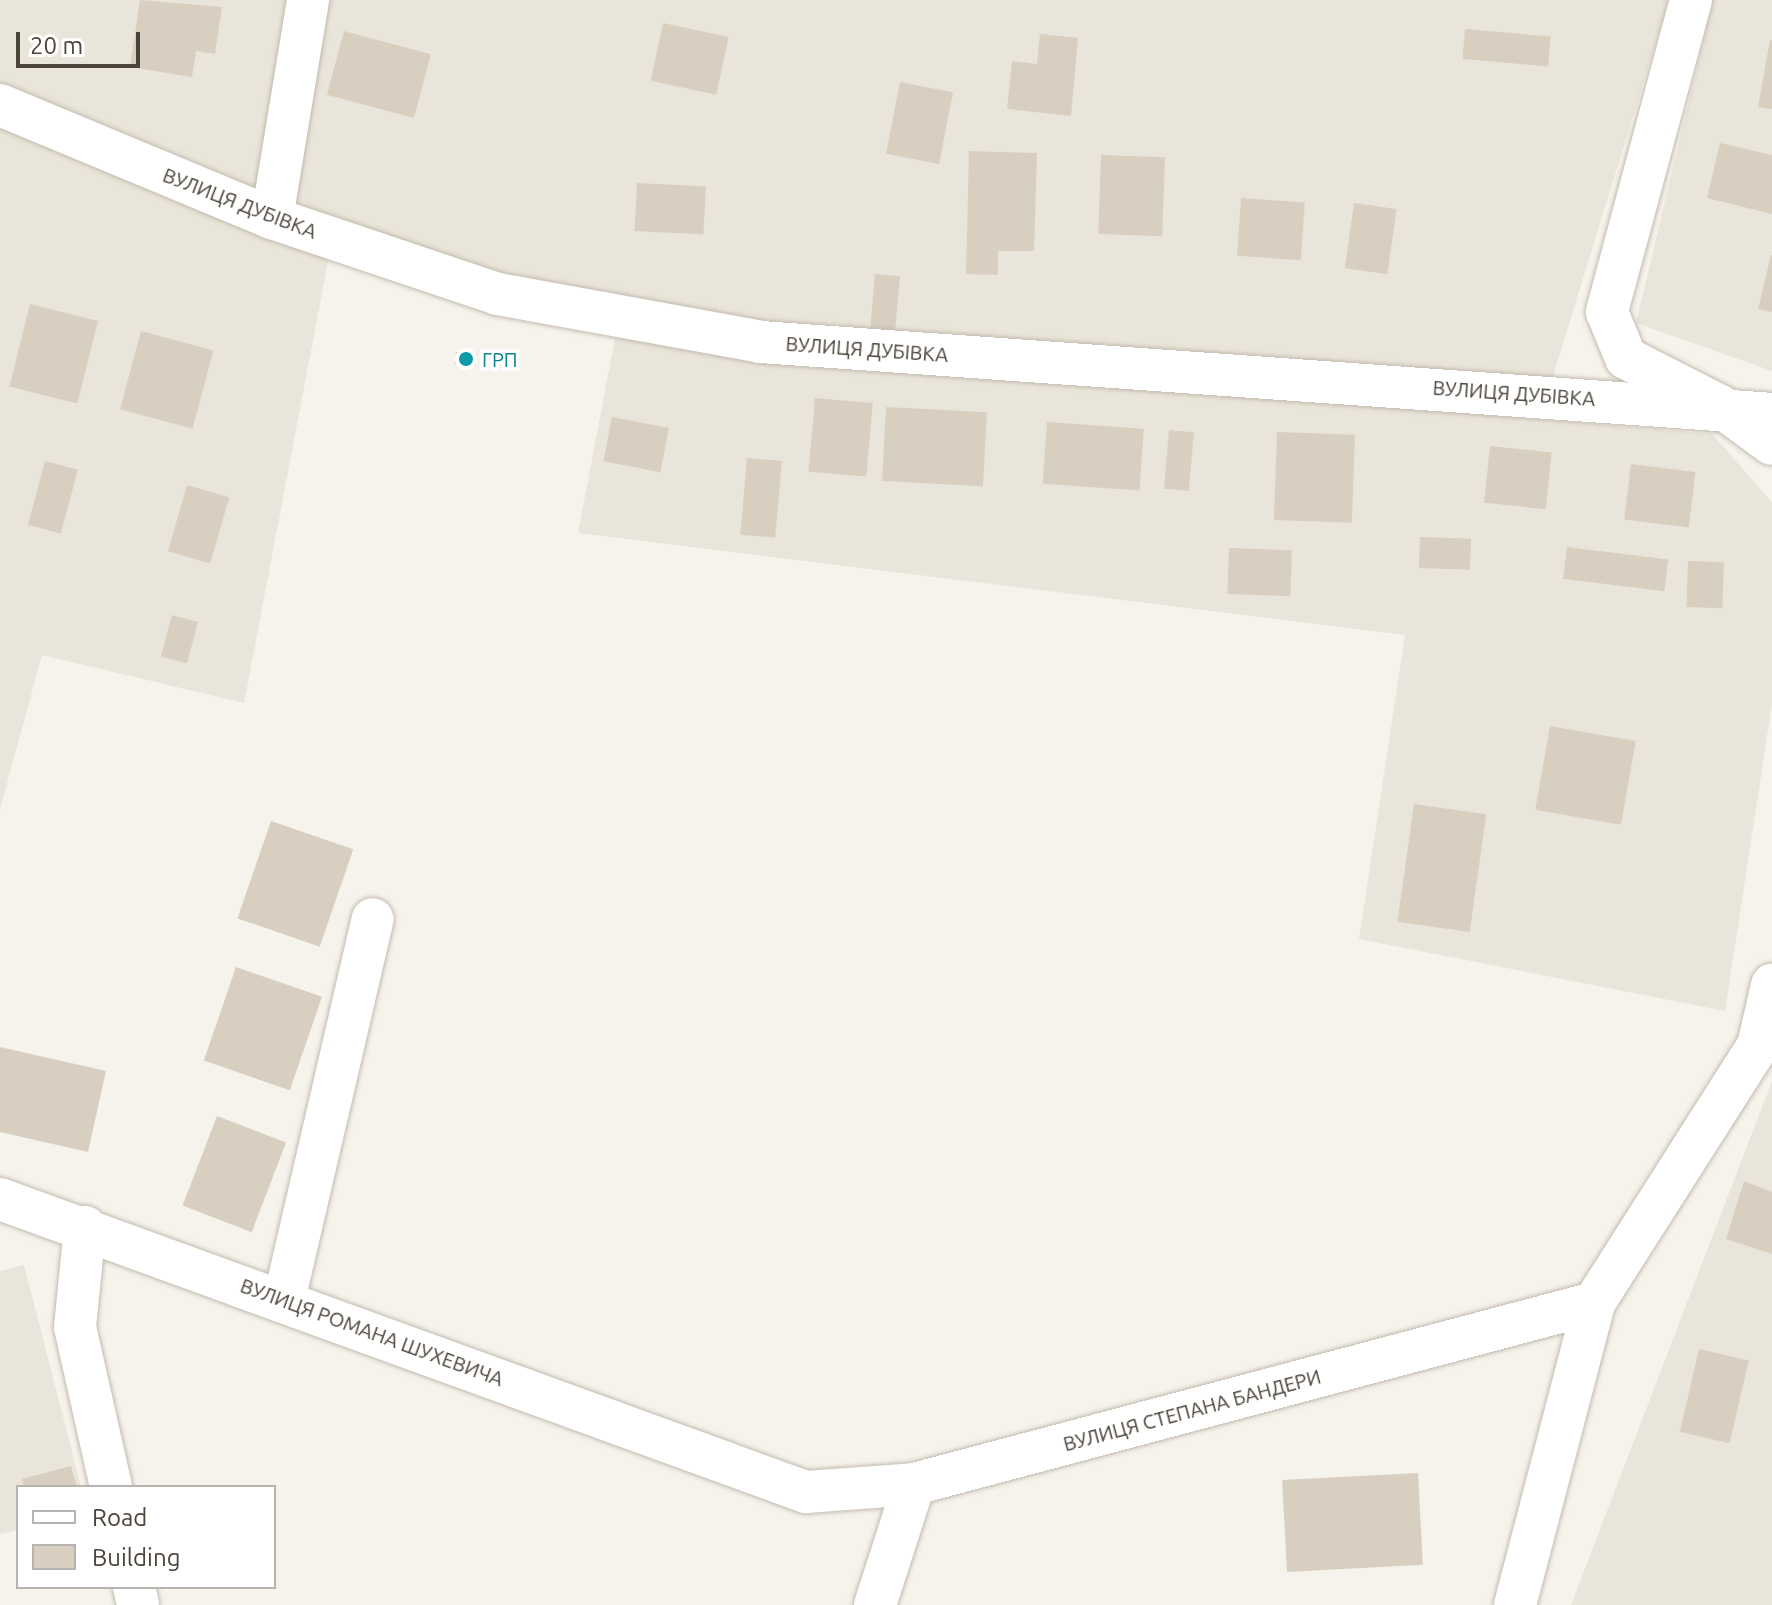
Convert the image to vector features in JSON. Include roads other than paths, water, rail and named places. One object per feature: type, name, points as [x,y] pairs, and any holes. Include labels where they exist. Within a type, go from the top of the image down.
[{"type":"street","points":[[272,218],[308,0]]},
{"type":"street","points":[[1691,0],[1607,312],[1626,358],[1720,406],[1772,444]]},
{"type":"street","name":"ВУЛИЦЯ ДУБІВКА","points":[[0,105],[272,218],[498,294],[761,342],[1720,406],[1772,414]]},
{"type":"street","points":[[284,1300],[373,919]]},
{"type":"street","points":[[1515,1605],[1594,1303],[1758,1046],[1772,985]]},
{"type":"street","name":"ВУЛИЦЯ РОМАНА ШУХЕВИЧА","points":[[0,1199],[85,1227],[806,1492],[914,1484]]},
{"type":"street","points":[[85,1227],[75,1327],[111,1485]]},
{"type":"street","name":"ВУЛИЦЯ СТЕПАНА БАНДЕРИ","points":[[914,1484],[1594,1303]]},
{"type":"street","points":[[875,1605],[914,1484]]},
{"type":"place","name":"ГРП","points":[[466,359]]}]
